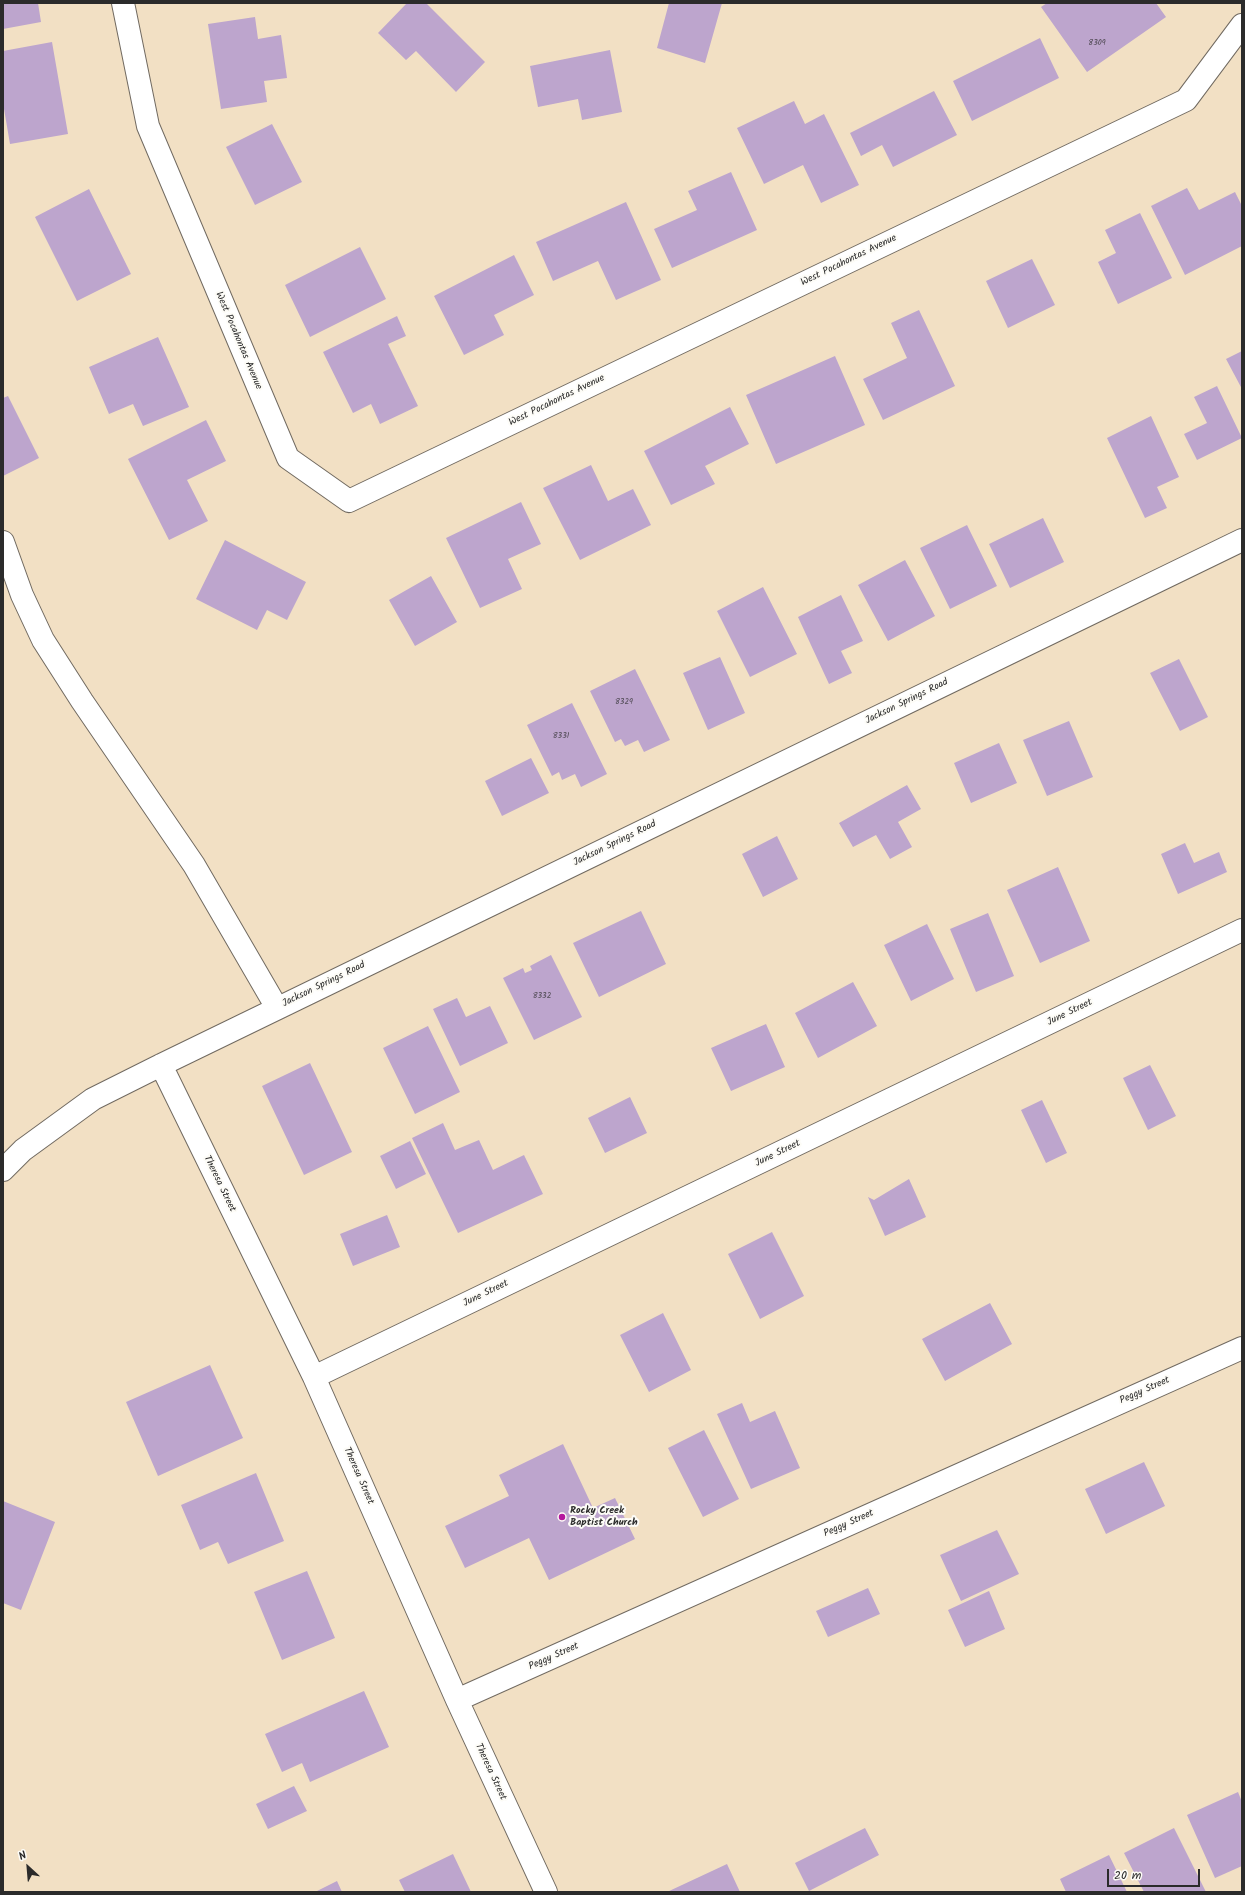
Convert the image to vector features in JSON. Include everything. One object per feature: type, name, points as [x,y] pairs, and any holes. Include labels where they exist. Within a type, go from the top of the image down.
[{"type":"street","name":"West Pocahontas Avenue","points":[[123,3],[148,126],[288,458],[349,501],[1186,100],[1242,25]]},
{"type":"street","name":"Jackson Springs Road","points":[[3,1170],[23,1150],[93,1099],[277,1008],[1242,540]]},
{"type":"street","points":[[3,542],[22,595],[43,640],[82,701],[194,865],[277,1008]]},
{"type":"street","name":"June Street","points":[[314,1377],[1242,930]]},
{"type":"street","name":"Theresa Street","points":[[161,1065],[314,1377],[457,1700],[546,1892]]},
{"type":"street","name":"Peggy Street","points":[[457,1700],[1242,1348]]},
{"type":"building","points":[[3,3],[38,3],[41,22],[3,29]]},
{"type":"building","points":[[407,3],[426,3],[485,62],[456,92],[416,51],[406,60],[378,33]]},
{"type":"building","points":[[669,3],[722,3],[705,63],[657,48]]},
{"type":"building","points":[[1047,3],[1156,3],[1166,17],[1087,72],[1041,7]]},
{"type":"building","points":[[255,17],[258,39],[281,35],[287,78],[264,81],[267,102],[221,109],[208,24]]},
{"type":"building","points":[[1040,38],[1059,78],[972,121],[953,81]]},
{"type":"building","points":[[52,42],[68,134],[10,144],[3,103],[3,51]]},
{"type":"building","points":[[610,50],[622,112],[582,120],[578,99],[538,107],[530,66]]},
{"type":"building","points":[[934,91],[957,135],[893,167],[882,145],[861,156],[850,133]]},
{"type":"building","points":[[794,101],[805,124],[824,114],[859,185],[821,203],[803,165],[764,184],[737,128]]},
{"type":"building","points":[[272,124],[302,182],[255,205],[226,147]]},
{"type":"building","points":[[731,172],[757,230],[672,268],[654,229],[697,210],[688,191]]},
{"type":"building","points":[[1187,188],[1199,210],[1235,192],[1242,206],[1242,246],[1185,275],[1151,206]]},
{"type":"building","points":[[89,189],[131,274],[77,301],[35,217]]},
{"type":"building","points":[[626,202],[661,280],[616,300],[598,261],[553,281],[536,242]]},
{"type":"building","points":[[1140,213],[1172,278],[1118,304],[1098,262],[1116,253],[1105,230]]},
{"type":"building","points":[[360,247],[386,299],[310,337],[285,285]]},
{"type":"building","points":[[514,255],[534,295],[494,315],[504,335],[464,355],[434,296]]},
{"type":"building","points":[[1032,259],[1055,305],[1008,328],[986,281]]},
{"type":"building","points":[[919,310],[955,386],[883,420],[863,379],[907,358],[891,323]]},
{"type":"building","points":[[397,316],[406,336],[388,344],[418,406],[380,424],[371,404],[353,413],[323,352]]},
{"type":"building","points":[[158,337],[189,407],[143,426],[133,404],[109,414],[89,367]]},
{"type":"building","points":[[1242,351],[1242,389],[1226,359]]},
{"type":"building","points":[[835,356],[865,425],[776,464],[746,395]]},
{"type":"building","points":[[1217,386],[1242,438],[1197,460],[1184,434],[1207,423],[1194,397]]},
{"type":"building","points":[[8,396],[39,458],[3,476],[3,398]]},
{"type":"building","points":[[730,407],[749,444],[705,466],[715,484],[671,505],[644,451]]},
{"type":"building","points":[[1151,416],[1179,477],[1157,487],[1167,508],[1145,518],[1107,438]]},
{"type":"building","points":[[206,420],[226,461],[187,480],[208,521],[169,540],[128,459]]},
{"type":"building","points":[[591,465],[608,501],[633,489],[651,525],[580,560],[543,488]]},
{"type":"building","points":[[521,502],[541,544],[508,559],[522,589],[480,608],[446,538]]},
{"type":"building","points":[[1043,518],[1064,562],[1010,588],[989,544]]},
{"type":"building","points":[[967,525],[997,586],[950,609],[920,548]]},
{"type":"building","points":[[225,540],[306,582],[287,620],[267,610],[257,630],[196,599]]},
{"type":"building","points":[[905,560],[935,616],[888,641],[858,585]]},
{"type":"building","points":[[431,576],[457,622],[415,646],[389,600]]},
{"type":"building","points":[[763,587],[797,654],[750,677],[717,611]]},
{"type":"building","points":[[841,595],[863,641],[841,651],[852,673],[829,684],[798,617]]},
{"type":"building","points":[[720,657],[745,713],[708,730],[683,673]]},
{"type":"building","points":[[1179,659],[1208,717],[1180,731],[1150,673]]},
{"type":"building","points":[[635,669],[670,740],[644,752],[638,740],[625,746],[621,739],[615,742],[590,691]]},
{"type":"building","points":[[572,703],[607,774],[581,787],[575,774],[562,780],[559,772],[552,776],[527,725]]},
{"type":"building","points":[[1069,721],[1093,777],[1047,796],[1023,740]]},
{"type":"building","points":[[999,743],[1017,783],[971,803],[954,763]]},
{"type":"building","points":[[531,758],[549,793],[502,816],[485,781]]},
{"type":"building","points":[[907,785],[921,809],[898,822],[912,847],[890,859],[876,835],[853,847],[839,823]]},
{"type":"building","points":[[777,836],[798,879],[763,897],[742,854]]},
{"type":"building","points":[[1185,843],[1194,863],[1219,852],[1227,872],[1178,894],[1161,854]]},
{"type":"building","points":[[1058,867],[1090,941],[1040,963],[1007,890]]},
{"type":"building","points":[[641,911],[666,964],[599,997],[573,943]]},
{"type":"building","points":[[988,913],[1014,976],[976,992],[950,929]]},
{"type":"building","points":[[927,924],[954,979],[911,1001],[884,945]]},
{"type":"building","points":[[551,955],[582,1017],[534,1040],[503,978],[523,968],[525,973],[532,970],[530,966]]},
{"type":"building","points":[[853,982],[877,1026],[818,1058],[795,1013]]},
{"type":"building","points":[[457,998],[466,1017],[490,1006],[508,1043],[460,1066],[433,1009]]},
{"type":"building","points":[[766,1024],[785,1067],[731,1091],[711,1048]]},
{"type":"building","points":[[428,1026],[460,1092],[415,1114],[383,1048]]},
{"type":"building","points":[[310,1063],[352,1152],[304,1175],[262,1086]]},
{"type":"building","points":[[1150,1065],[1176,1116],[1148,1130],[1123,1078]]},
{"type":"building","points":[[630,1097],[647,1133],[605,1153],[588,1118]]},
{"type":"building","points":[[1042,1100],[1067,1153],[1046,1163],[1021,1110]]},
{"type":"building","points":[[443,1123],[455,1150],[479,1140],[493,1170],[524,1155],[543,1194],[458,1233],[412,1138]]},
{"type":"building","points":[[410,1141],[426,1174],[396,1189],[380,1156]]},
{"type":"building","points":[[909,1179],[926,1217],[885,1236],[868,1197],[874,1200]]},
{"type":"building","points":[[387,1215],[400,1247],[353,1266],[340,1234]]},
{"type":"building","points":[[772,1232],[804,1296],[760,1319],[728,1254]]},
{"type":"building","points":[[990,1303],[1012,1344],[945,1381],[922,1339]]},
{"type":"building","points":[[663,1313],[691,1370],[649,1392],[620,1335]]},
{"type":"building","points":[[210,1365],[243,1438],[158,1476],[126,1402]]},
{"type":"building","points":[[742,1403],[750,1422],[775,1411],[800,1468],[751,1489],[717,1414]]},
{"type":"building","points":[[704,1430],[739,1499],[703,1517],[668,1448]]},
{"type":"building","points":[[563,1444],[593,1508],[615,1498],[635,1539],[549,1580],[529,1538],[465,1568],[445,1526],[509,1496],[499,1475]]},
{"type":"building","points":[[1144,1462],[1165,1506],[1106,1534],[1085,1489]]},
{"type":"building","points":[[256,1473],[284,1541],[228,1564],[218,1542],[200,1550],[181,1505]]},
{"type":"building","points":[[3,1501],[55,1522],[21,1610],[3,1603]]},
{"type":"building","points":[[997,1530],[1019,1574],[961,1601],[940,1555]]},
{"type":"building","points":[[307,1571],[335,1638],[282,1660],[254,1592]]},
{"type":"building","points":[[868,1588],[880,1614],[828,1637],[816,1611]]},
{"type":"building","points":[[989,1591],[1005,1629],[965,1647],[948,1610]]},
{"type":"building","points":[[364,1691],[389,1747],[310,1782],[302,1763],[282,1772],[265,1734]]},
{"type":"building","points":[[294,1786],[307,1811],[268,1829],[256,1804]]},
{"type":"building","points":[[1238,1792],[1242,1802],[1242,1866],[1215,1878],[1187,1815]]},
{"type":"building","points":[[865,1828],[879,1855],[809,1891],[795,1863]]},
{"type":"building","points":[[1174,1828],[1206,1892],[1144,1892],[1124,1853]]},
{"type":"building","points":[[453,1854],[471,1892],[405,1892],[399,1880]]},
{"type":"building","points":[[1109,1855],[1127,1892],[1066,1892],[1060,1879]]},
{"type":"building","points":[[727,1864],[740,1892],[667,1892]]},
{"type":"building","points":[[337,1881],[342,1892],[315,1892]]},
{"type":"place","name":"Rocky Creek Baptist Church","points":[[562,1517]]}]
